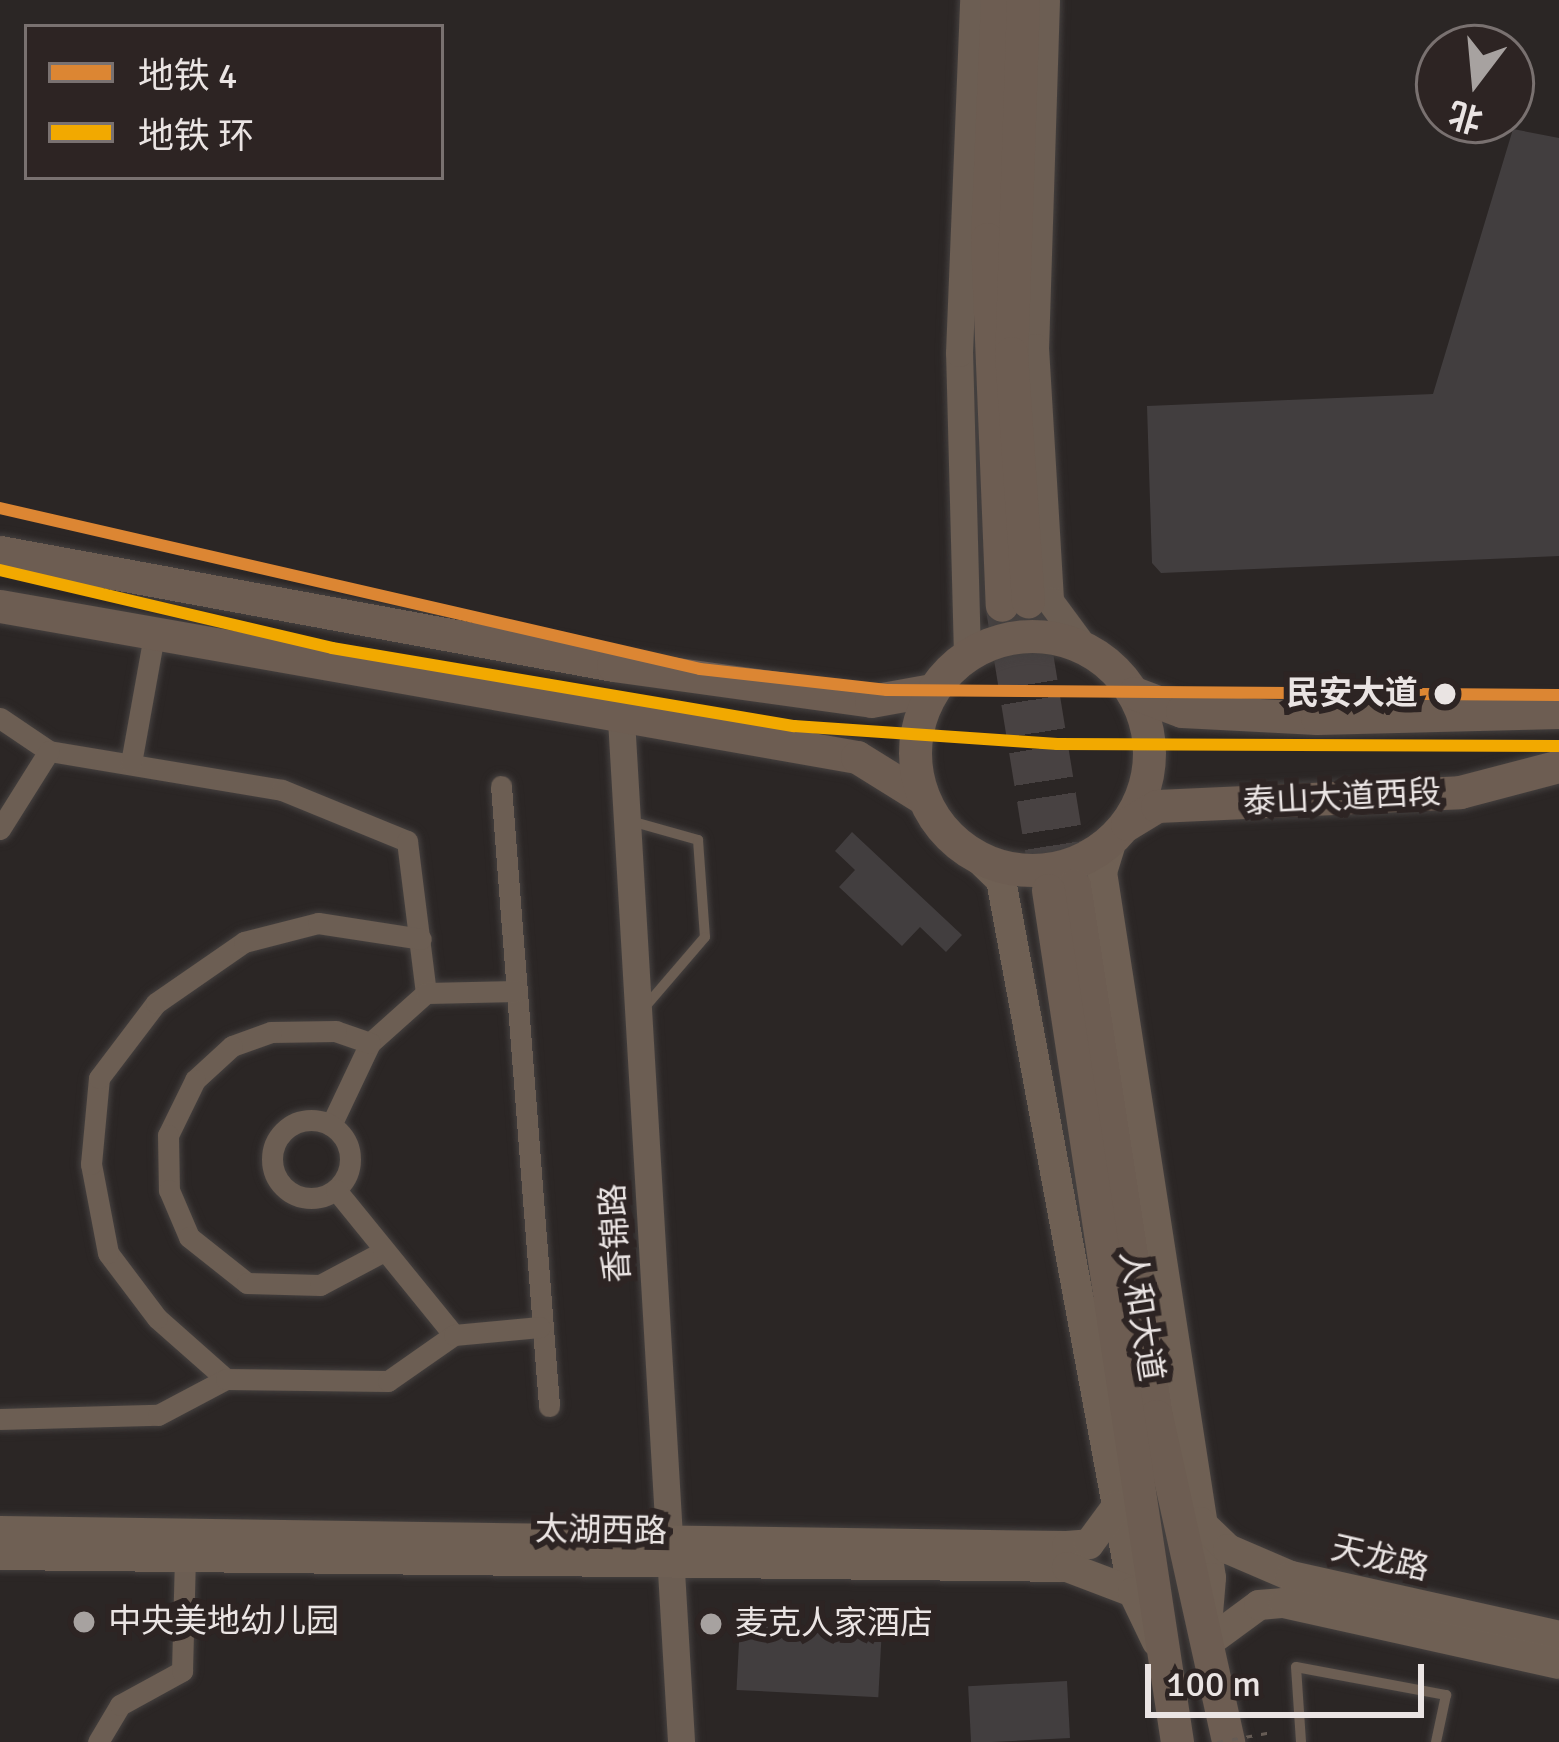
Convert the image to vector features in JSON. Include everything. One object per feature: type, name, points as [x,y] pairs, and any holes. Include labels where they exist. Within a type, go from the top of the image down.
[{"type":"main road","points":[[997,0],[987,239],[1015,603],[1011,352],[1023,0]]},
{"type":"main road","points":[[0,552],[613,665],[872,701],[932,690]]},
{"type":"main road","points":[[0,606],[857,757],[923,798],[1000,880],[1133,1592],[1160,1648]]},
{"type":"main road","points":[[923,798],[915,735],[932,690],[967,655],[1036,635],[1084,647],[1134,693],[1182,711],[1317,718],[1559,712]]},
{"type":"main road","points":[[1134,693],[1150,765],[1102,872],[1211,1578],[1206,1644]]},
{"type":"main road","name":"泰山大道西段","points":[[1119,834],[1157,806],[1460,792],[1559,766]]},
{"type":"main road","points":[[976,856],[1039,870],[1119,834]]},
{"type":"main road","name":"人和大道","points":[[1177,1742],[1160,1648],[1061,888],[1156,1416],[1228,1742]]},
{"type":"main road","name":"太湖西路","points":[[0,1556],[672,1558],[1066,1546],[1089,1544],[1117,1506]]},
{"type":"main road","name":"天龙路","points":[[1200,1522],[1228,1549],[1291,1576],[1559,1636]]},
{"type":"main road","name":"太湖西路","points":[[0,1531],[672,1558],[1067,1567],[1133,1592]]},
{"type":"main road","name":"天龙路","points":[[1206,1644],[1259,1606],[1284,1603],[1559,1664]]},
{"type":"street","points":[[967,655],[959,353],[973,0]]},
{"type":"street","points":[[1046,0],[1036,370],[1050,601],[1084,647]]},
{"type":"street","points":[[131,763],[154,634]]},
{"type":"street","points":[[0,718],[50,751],[282,790],[407,841],[426,993]]},
{"type":"street","name":"香锦路","points":[[621,719],[681,1742]]},
{"type":"street","points":[[0,829],[50,751]]},
{"type":"street","points":[[501,786],[549,1406]]},
{"type":"street","points":[[226,1379],[157,1318],[108,1253],[91,1164],[99,1078],[156,1003],[244,942],[318,923],[421,939]]},
{"type":"street","points":[[331,1126],[370,1043],[426,993],[518,991]]},
{"type":"street","points":[[370,1043],[314,1031],[232,1046],[195,1080],[168,1135],[169,1190],[189,1237],[248,1283],[320,1285],[384,1251]]},
{"type":"street","points":[[331,1126],[295,1123],[276,1139],[271,1163],[280,1185],[301,1198],[336,1190]]},
{"type":"street","points":[[331,1126],[350,1157],[336,1190]]},
{"type":"street","points":[[336,1190],[454,1335]]},
{"type":"street","points":[[0,1419],[158,1415],[226,1379],[388,1381],[454,1335],[540,1328]]},
{"type":"street","points":[[98,1742],[120,1705],[182,1671],[185,1559]]},
{"type":"lane","points":[[627,820],[698,840],[705,938],[639,1014]]},
{"type":"lane","points":[[1301,1742],[1296,1667],[1446,1695],[1436,1742]]},
{"type":"path","points":[[1216,1742],[1272,1732]]},
{"type":"building","points":[[1535,133],[1559,138],[1559,556],[1161,573],[1152,563],[1147,406],[1433,394],[1508,144],[1535,144]]},
{"type":"building","points":[[852,832],[962,935],[946,952],[920,927],[902,946],[839,887],[855,870],[835,851]]},
{"type":"building","points":[[740,1623],[882,1630],[878,1697],[736,1690]]},
{"type":"building","points":[[1067,1681],[1070,1738],[971,1742],[968,1686]]},
{"type":"tunnel","points":[[1028,601],[1074,885]]},
{"type":"tunnel","points":[[1002,605],[1048,890]]},
{"type":"metro line","name":"4","points":[[0,508],[700,669],[887,690],[1559,695]]},
{"type":"metro line","name":"环","points":[[0,570],[332,648],[794,726],[1057,744],[1559,746]]},
{"type":"place","name":"民安大道","points":[[1445,694]]},
{"type":"place","name":"中央美地幼儿园","points":[[84,1622]]},
{"type":"place","name":"麦克人家酒店","points":[[711,1624]]}]
